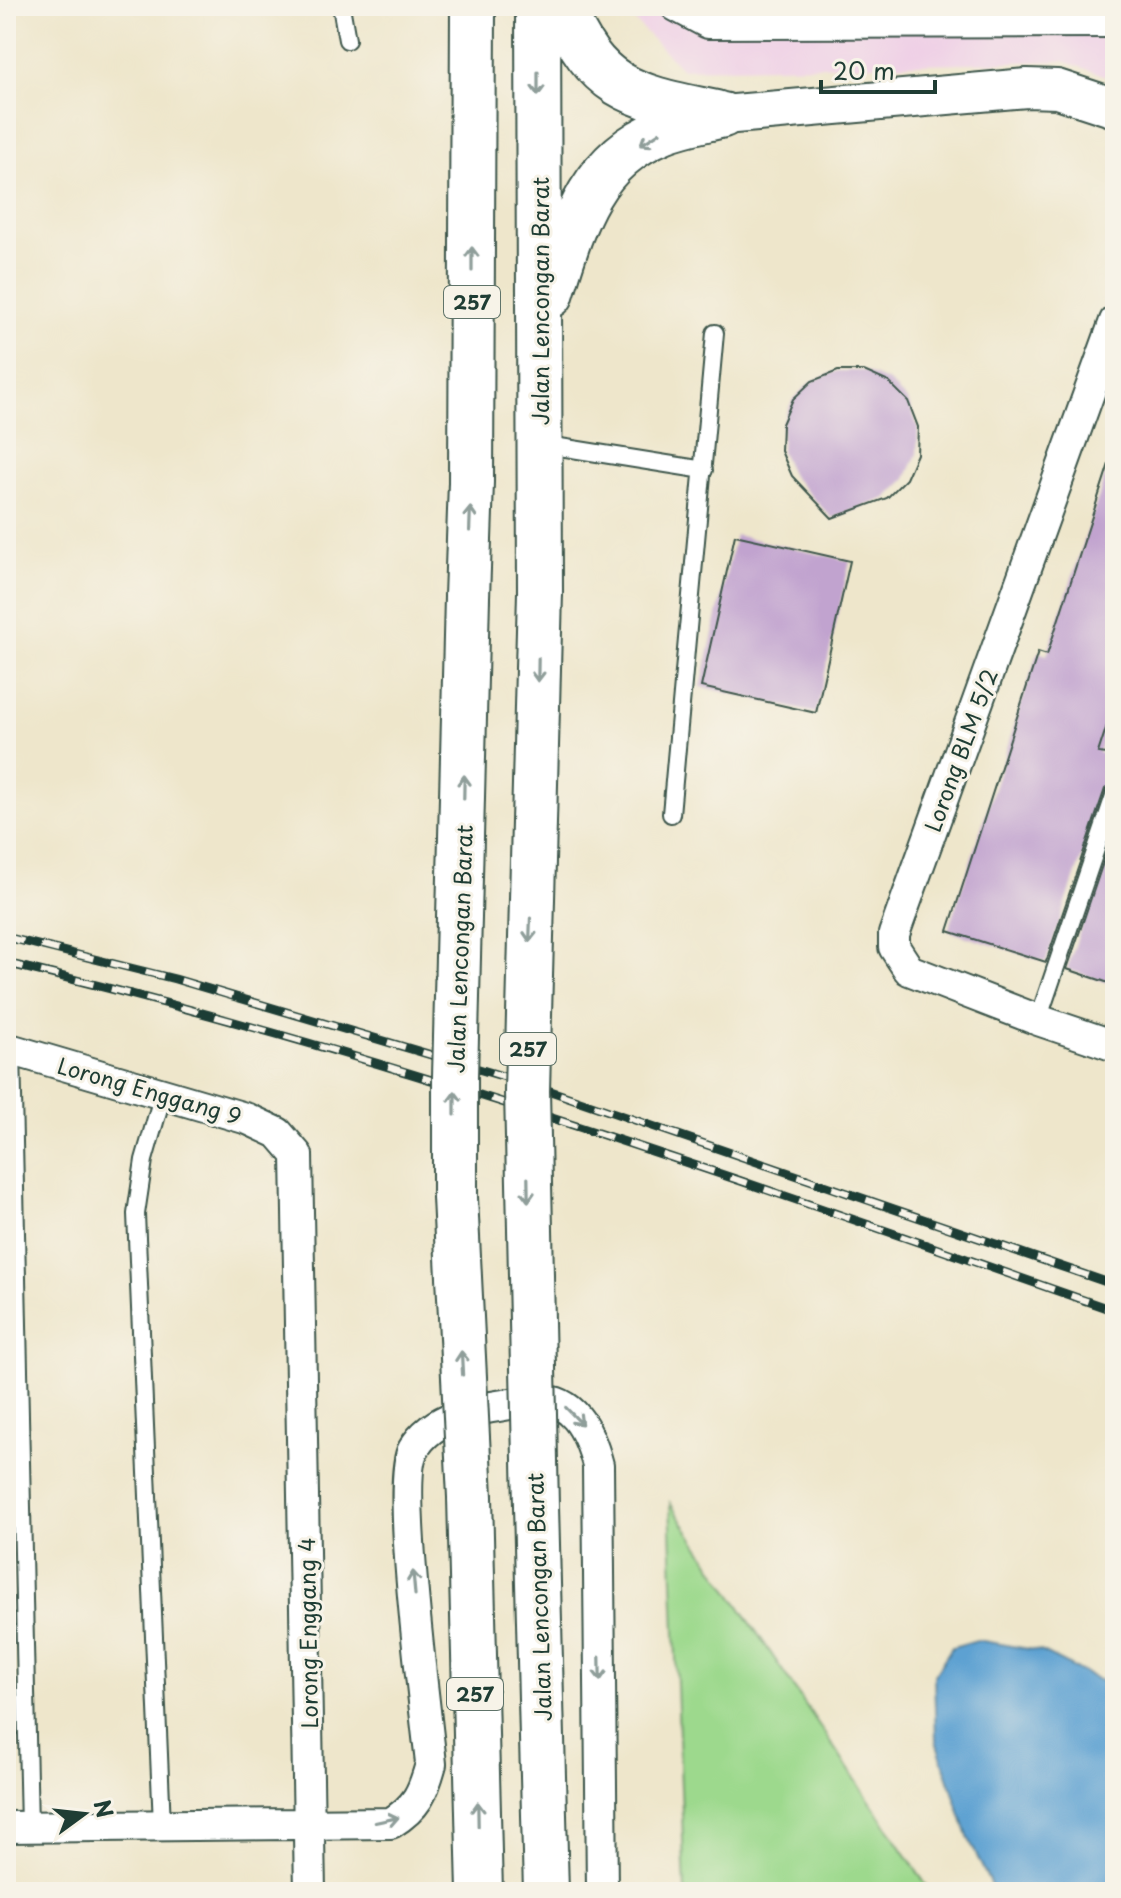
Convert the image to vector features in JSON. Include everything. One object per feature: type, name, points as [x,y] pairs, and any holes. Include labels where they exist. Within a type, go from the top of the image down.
[{"type":"highway","name":"Jalan Lencongan Barat","points":[[473,6],[471,466],[455,1197],[470,1497],[480,1892]]},
{"type":"highway","name":"Jalan Lencongan Barat","points":[[538,6],[540,592],[527,1091],[546,1892]]},
{"type":"highway","points":[[562,6],[596,68],[627,90],[648,99],[723,115]]},
{"type":"highway","points":[[539,335],[576,215],[595,182],[622,157],[661,131],[723,115]]},
{"type":"street","points":[[676,6],[708,23],[1022,14],[1115,22]]},
{"type":"street","points":[[723,115],[1027,88],[1057,89],[1115,108]]},
{"type":"street","name":"Lorong BLM 5/2","points":[[1115,321],[894,934],[894,947],[909,970],[1115,1046]]},
{"type":"street","name":"Lorong Enggang 9","points":[[9,1049],[248,1119],[289,1141]]},
{"type":"street","name":"Lorong Enggang 4","points":[[289,1141],[297,1155],[300,1174],[310,1892]]},
{"type":"street","points":[[18,1827],[391,1823],[421,1800],[431,1764],[408,1518],[406,1476],[413,1450],[433,1427],[477,1409],[544,1400],[562,1405],[581,1420],[598,1465],[602,1892]]},
{"type":"lane","points":[[341,6],[347,40]]},
{"type":"lane","points":[[671,814],[715,333]]},
{"type":"lane","points":[[540,444],[704,470]]},
{"type":"lane","points":[[1038,1020],[1115,793]]},
{"type":"lane","points":[[9,1049],[18,1827]]},
{"type":"lane","points":[[162,1825],[136,1214],[144,1160],[163,1094]]},
{"type":"shaded area","points":[[620,6],[1115,6],[1115,79],[1063,61],[682,69]]},
{"type":"green space","points":[[670,1503],[931,1892],[685,1892]]},
{"type":"water","points":[[977,1640],[1040,1651],[1115,1688],[1115,1892],[994,1892],[968,1837],[936,1741],[934,1675],[952,1647]]},
{"type":"building","points":[[838,371],[864,371],[889,382],[908,401],[918,427],[917,454],[906,479],[887,498],[832,518],[792,476],[781,451],[782,424],[793,399],[812,381]]},
{"type":"building","points":[[1109,464],[1115,465],[1115,701],[1098,753],[1115,755],[1115,782],[1105,789],[1046,962],[948,931],[1038,652],[1047,655]]},
{"type":"building","points":[[735,535],[850,561],[816,713],[701,687]]},
{"type":"building","points":[[1115,827],[1115,985],[1067,969]]},
{"type":"railway","points":[[6,937],[175,979],[536,1086],[1115,1285]]},
{"type":"railway","points":[[6,963],[147,998],[427,1078],[703,1168],[1115,1311]]}]
